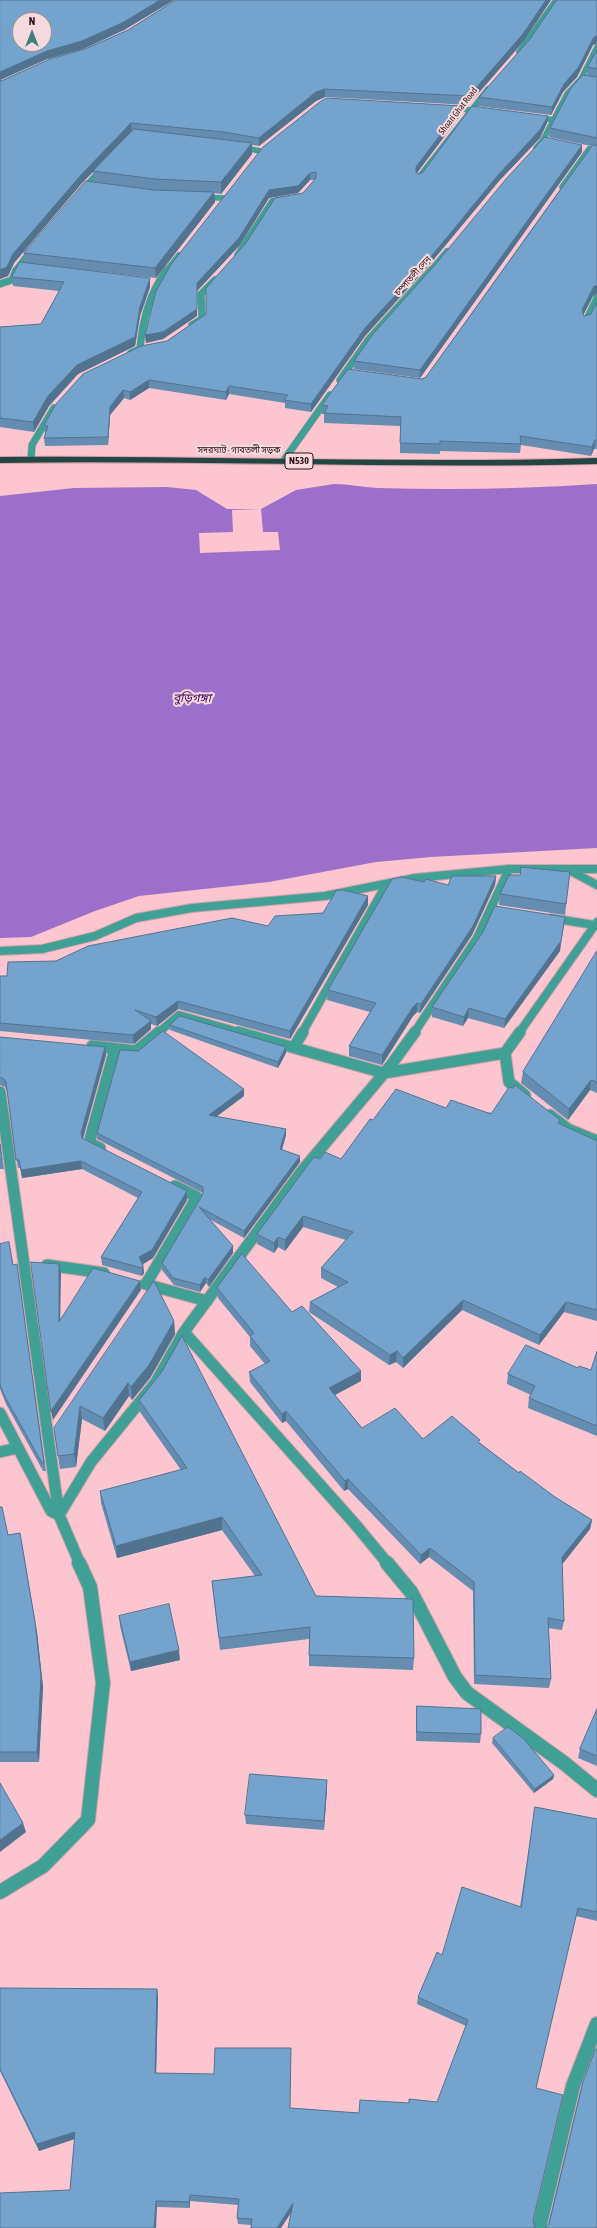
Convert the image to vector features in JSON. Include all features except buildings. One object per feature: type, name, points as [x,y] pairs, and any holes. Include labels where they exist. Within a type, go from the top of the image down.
[{"type":"highway","name":"সদরঘাট - গাবতলী সড়ক","points":[[0,460],[284,460],[480,464],[597,461]]},
{"type":"street","points":[[516,57],[556,0]]},
{"type":"street","points":[[533,151],[543,140],[567,94],[581,79],[597,47]]},
{"type":"street","points":[[581,79],[589,80]]},
{"type":"street","name":"Shoari Ghat Road","points":[[419,177],[490,86]]},
{"type":"street","points":[[439,108],[493,112]]},
{"type":"street","points":[[523,116],[554,120]]},
{"type":"street","points":[[543,140],[551,142]]},
{"type":"street","points":[[230,146],[258,154],[266,146]]},
{"type":"street","points":[[581,148],[597,151]]},
{"type":"street","points":[[556,195],[589,149]]},
{"type":"street","points":[[76,197],[106,164]]},
{"type":"street","points":[[85,186],[92,187]]},
{"type":"street","points":[[193,197],[225,196],[219,204]]},
{"type":"street","points":[[230,263],[243,248],[272,202],[293,198]]},
{"type":"street","points":[[0,284],[12,280],[17,266],[37,242]]},
{"type":"street","name":"চম্পাতলী লেন","points":[[284,460],[369,339],[451,246]]},
{"type":"street","points":[[127,355],[143,348],[141,334],[156,283],[181,252]]},
{"type":"street","points":[[17,266],[25,267]]},
{"type":"street","points":[[183,331],[202,318],[201,294],[222,273]]},
{"type":"street","points":[[148,282],[156,283]]},
{"type":"street","points":[[586,321],[597,298]]},
{"type":"street","points":[[345,373],[352,374]]},
{"type":"street","points":[[31,459],[32,445],[58,404]]},
{"type":"street","points":[[0,951],[42,949],[95,936],[143,917],[192,908],[325,896],[415,878],[509,869],[597,868]]},
{"type":"street","points":[[58,1515],[91,1462],[156,1382],[184,1332],[301,1172],[384,1073],[428,1014],[494,909],[509,869]]},
{"type":"street","points":[[567,869],[597,885]]},
{"type":"street","points":[[294,1047],[386,885]]},
{"type":"street","points":[[532,1101],[509,1082],[505,1053],[596,923],[542,917]]},
{"type":"street","points":[[85,1046],[136,1051],[180,1015],[384,1073],[505,1053]]},
{"type":"street","points":[[109,1153],[89,1143],[115,1049]]},
{"type":"street","points":[[0,1092],[58,1515],[90,1587],[103,1683],[88,1820],[43,1866],[0,1892]]},
{"type":"street","points":[[544,1110],[568,1129],[597,1141]]},
{"type":"street","points":[[144,1299],[145,1284],[197,1197],[163,1180]]},
{"type":"street","points":[[23,1262],[92,1270],[115,1276]]},
{"type":"street","points":[[145,1284],[207,1301]]},
{"type":"street","points":[[184,1332],[356,1524],[411,1592],[455,1676],[467,1693],[564,1763],[597,1790]]},
{"type":"street","points":[[0,1413],[52,1511],[58,1515]]},
{"type":"street","points":[[48,1440],[57,1427]]},
{"type":"street","points":[[0,1452],[18,1448]]},
{"type":"street","points":[[539,2228],[573,2086],[597,2024]]},
{"type":"water","name":"বুড়িগঙ্গা","points":[[334,484],[377,488],[459,489],[597,484],[597,848],[431,857],[376,862],[269,882],[139,896],[95,911],[31,937],[0,938],[0,496],[74,488],[167,487],[196,490],[227,509],[261,509],[296,490]]},
{"type":"pier","points":[[261,509],[263,532],[278,532],[280,550],[200,553],[199,533],[233,532],[232,510]]}]
